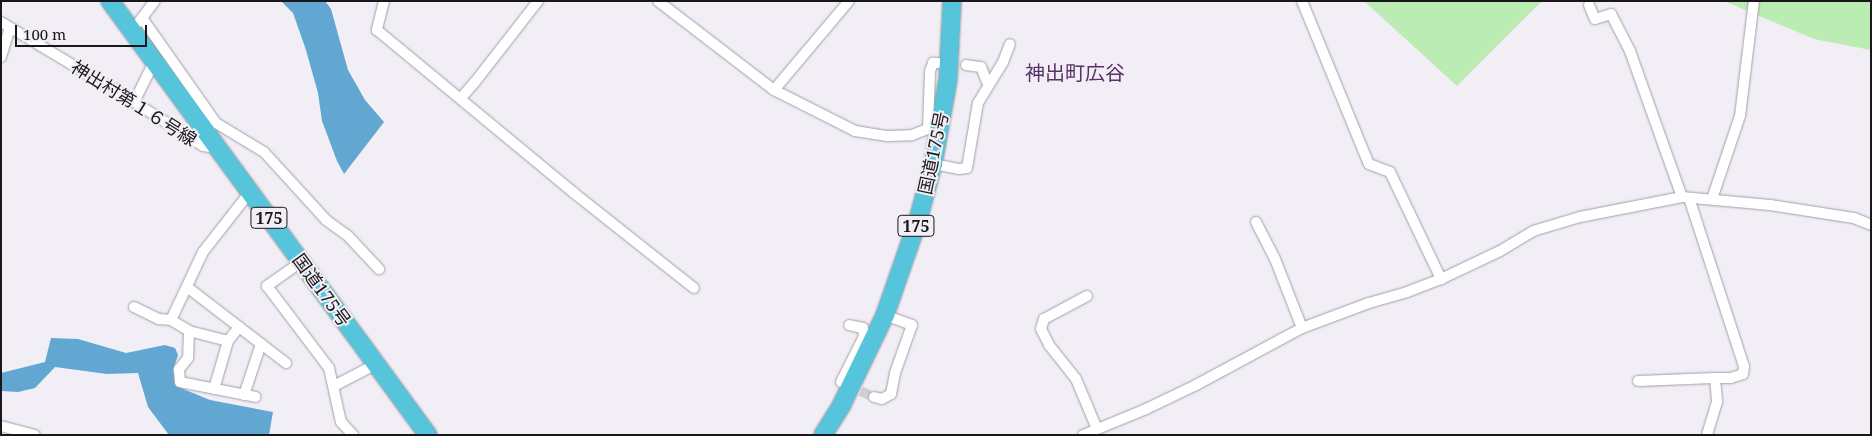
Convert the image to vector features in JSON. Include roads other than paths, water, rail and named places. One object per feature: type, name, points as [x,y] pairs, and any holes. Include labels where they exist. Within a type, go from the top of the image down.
[{"type":"highway","name":"国道175号","points":[[110,1],[137,25],[154,62],[428,435]]},
{"type":"highway","name":"国道175号","points":[[823,435],[842,404],[886,315],[918,220],[933,164],[933,131],[948,80],[952,1]]},
{"type":"street","points":[[384,1],[377,30],[574,193],[694,288]]},
{"type":"street","points":[[461,98],[476,82],[538,1]]},
{"type":"street","points":[[774,90],[849,1]]},
{"type":"street","points":[[1302,1],[1369,164],[1390,172],[1441,279]]},
{"type":"street","points":[[1712,199],[1740,116],[1754,1]]},
{"type":"street","points":[[154,2],[137,25],[216,123],[264,152],[326,220],[348,234],[379,269]]},
{"type":"street","points":[[660,2],[774,90],[856,130],[888,136],[912,135],[933,131],[930,71],[934,63],[938,63]]},
{"type":"street","points":[[1589,5],[1595,19],[1611,14],[1630,51],[1686,197],[1744,366],[1743,374],[1731,378],[1638,381]]},
{"type":"street","points":[[1,57],[6,25]]},
{"type":"street","name":"神出村第１６号線","points":[[6,25],[203,146],[217,148]]},
{"type":"street","points":[[933,164],[959,169],[967,168],[975,112],[988,84],[1003,62],[1010,44]]},
{"type":"street","points":[[134,102],[154,62]]},
{"type":"street","points":[[966,64],[981,67],[988,84]]},
{"type":"street","points":[[171,320],[203,252],[250,192]]},
{"type":"street","points":[[1083,435],[1196,385],[1302,328],[1441,279],[1500,251],[1533,231],[1580,217],[1686,197],[1770,205],[1854,218],[1871,226]]},
{"type":"street","points":[[1256,222],[1275,259],[1302,328]]},
{"type":"street","points":[[301,262],[268,286],[329,368],[341,422],[353,435]]},
{"type":"street","points":[[187,287],[286,363]]},
{"type":"street","points":[[1087,296],[1044,320],[1041,329],[1049,345],[1076,379],[1097,429]]},
{"type":"street","points":[[134,307],[159,319],[171,320],[189,331],[228,341]]},
{"type":"street","points":[[874,397],[882,399],[891,394],[895,373],[912,325],[886,315]]},
{"type":"street","points":[[841,382],[864,336],[862,328],[849,325]]},
{"type":"street","points":[[214,388],[228,341],[239,327]]},
{"type":"street","points":[[189,331],[188,358],[179,369],[180,382],[256,397]]},
{"type":"street","points":[[244,395],[261,344]]},
{"type":"street","points":[[334,386],[376,364]]},
{"type":"street","points":[[1707,435],[1717,402],[1715,378]]},
{"type":"street","points":[[1,426],[35,435]]},
{"type":"water","points":[[281,1],[325,1],[331,9],[348,70],[365,100],[384,122],[344,174],[322,121],[318,93],[293,13]]},
{"type":"water","points":[[51,338],[78,339],[126,353],[165,345],[175,348],[178,355],[173,370],[176,386],[210,400],[273,412],[269,435],[169,435],[148,407],[138,373],[107,374],[55,367],[35,388],[18,392],[1,391],[1,373],[45,362]]},
{"type":"tunnel","points":[[847,385],[874,397]]},
{"type":"district","name":"神出町広谷","points":[[1075,72]]}]
